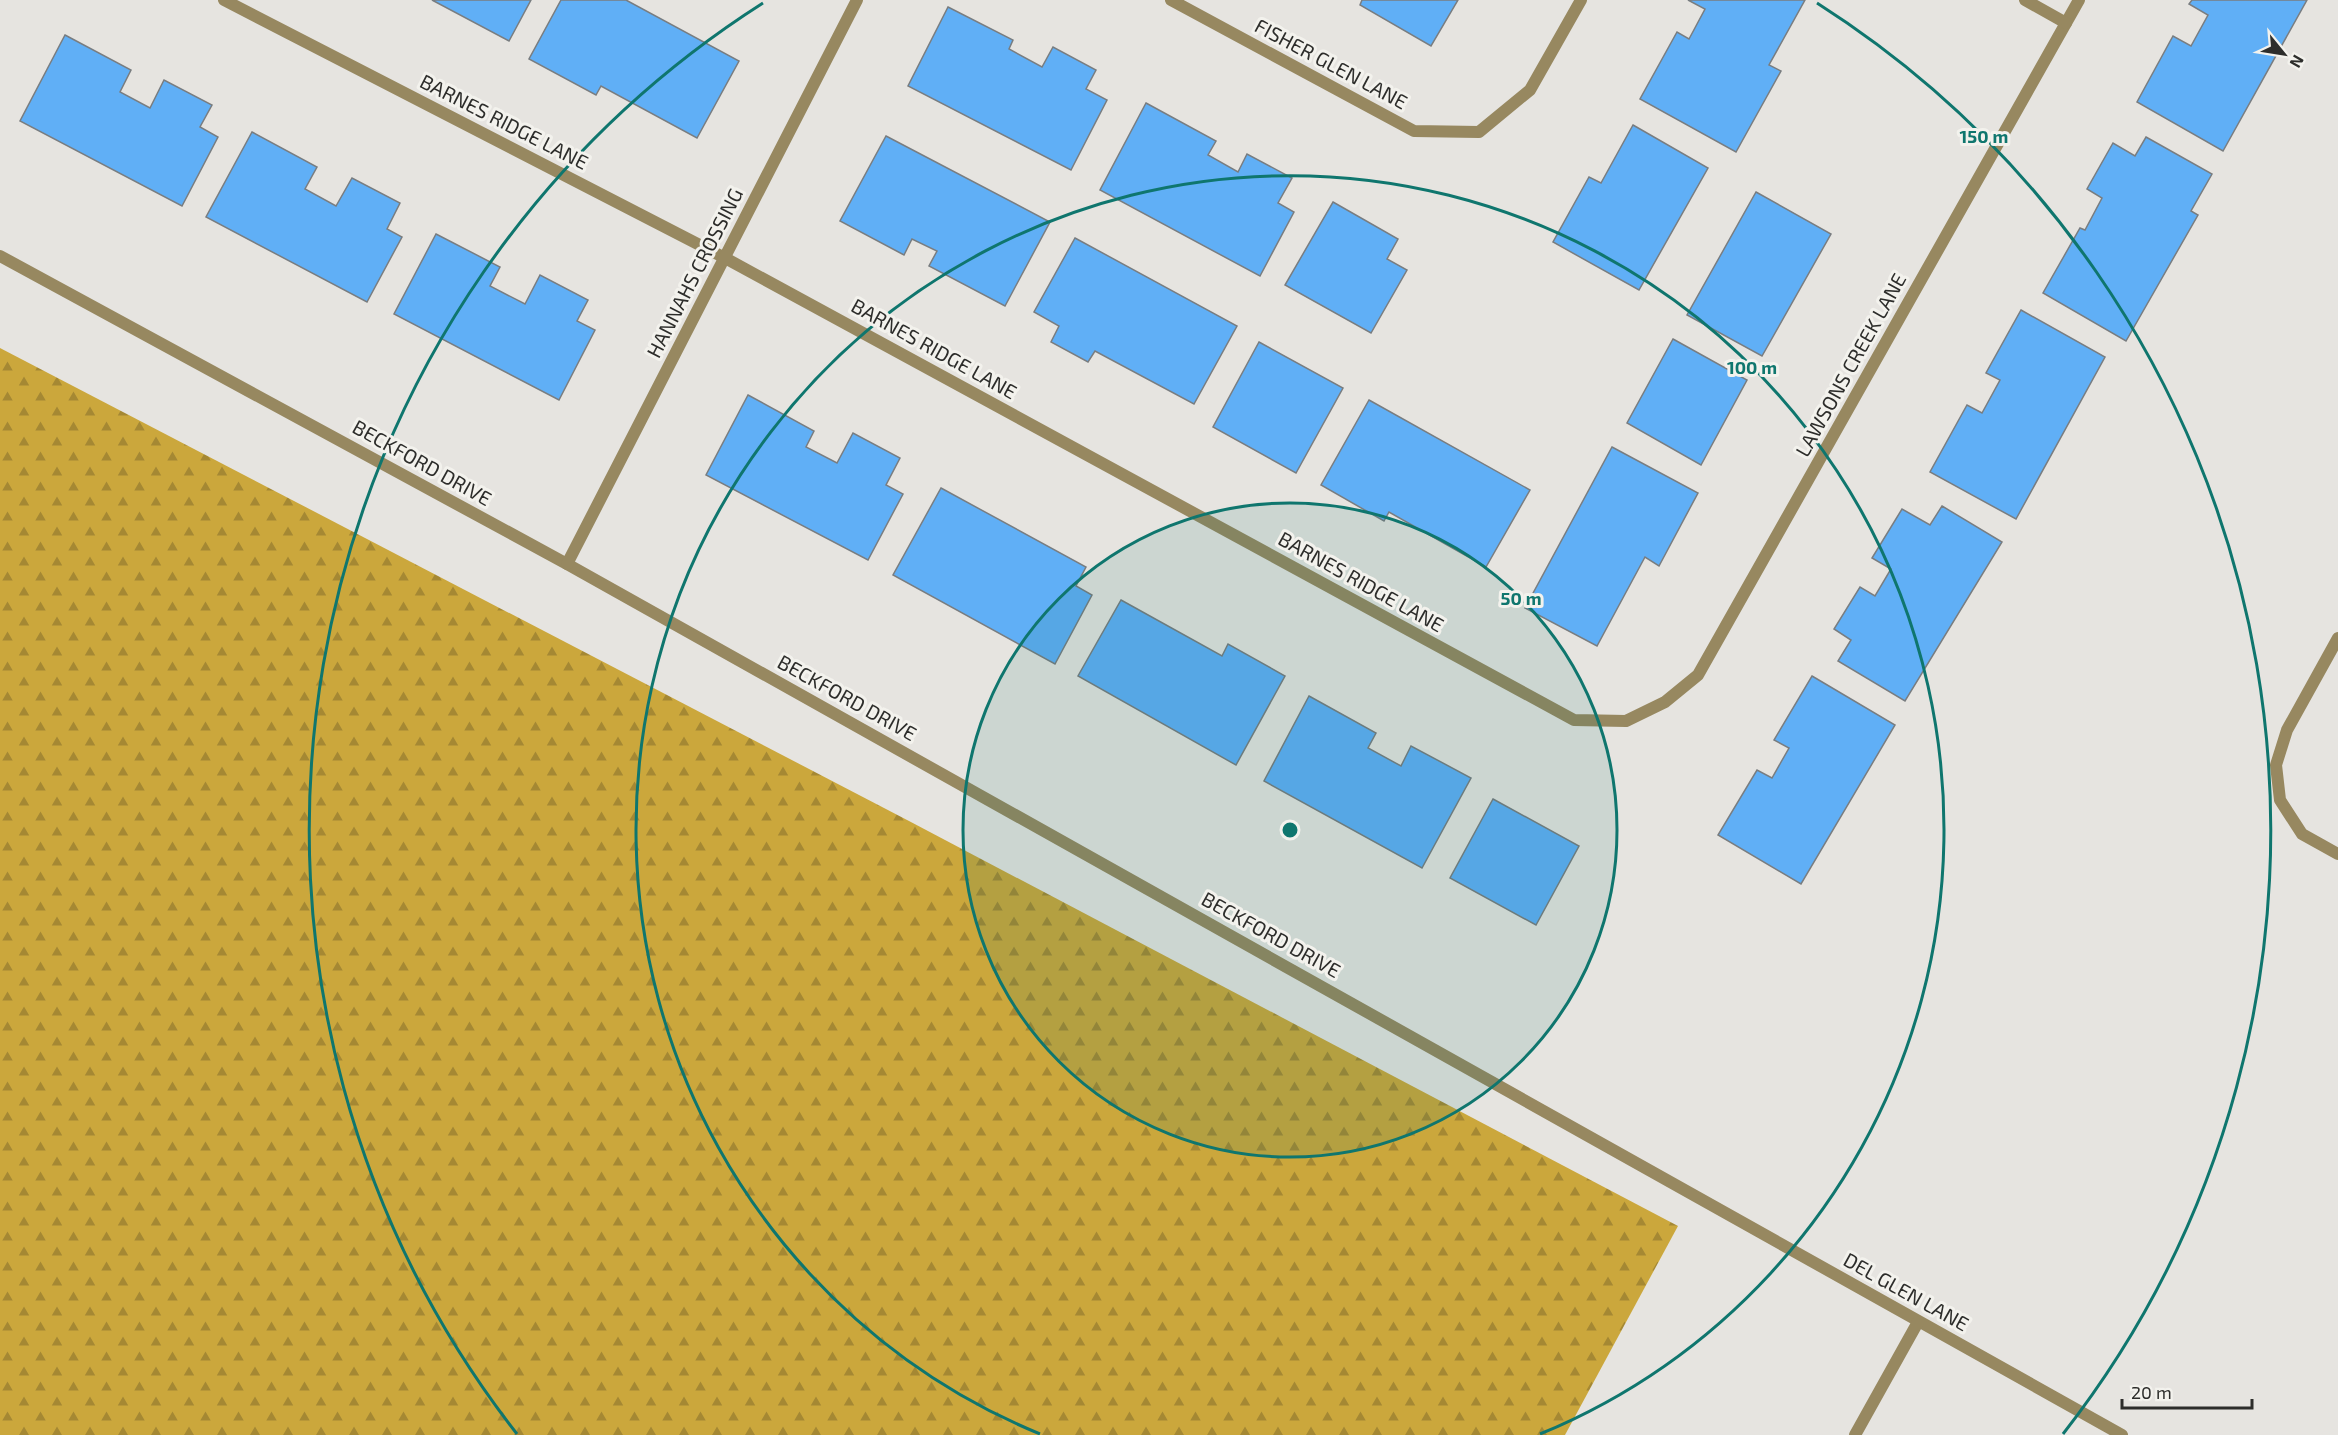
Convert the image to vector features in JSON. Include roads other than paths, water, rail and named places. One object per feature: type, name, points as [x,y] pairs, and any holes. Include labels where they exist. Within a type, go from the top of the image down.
[{"type":"street","name":"BARNES RIDGE LANE","points":[[224,0],[725,258],[1574,720],[1626,721]]},
{"type":"street","name":"HANNAHS CROSSING","points":[[567,564],[857,0]]},
{"type":"street","name":"FISHER GLEN LANE","points":[[1172,0],[1414,132],[1479,132],[1530,90],[1581,0]]},
{"type":"street","points":[[2025,0],[2067,22]]},
{"type":"street","name":"LAWSONS CREEK LANE","points":[[1626,721],[1665,702],[1698,675],[2079,0]]},
{"type":"street","name":"BECKFORD DRIVE","points":[[0,256],[567,564],[1671,1181]]},
{"type":"street","points":[[2338,638],[2287,730],[2276,765],[2280,800],[2302,834],[2338,854]]},
{"type":"street","name":"DEL GLEN LANE","points":[[1671,1181],[2122,1435]]},
{"type":"street","points":[[1855,1435],[1918,1322]]}]
